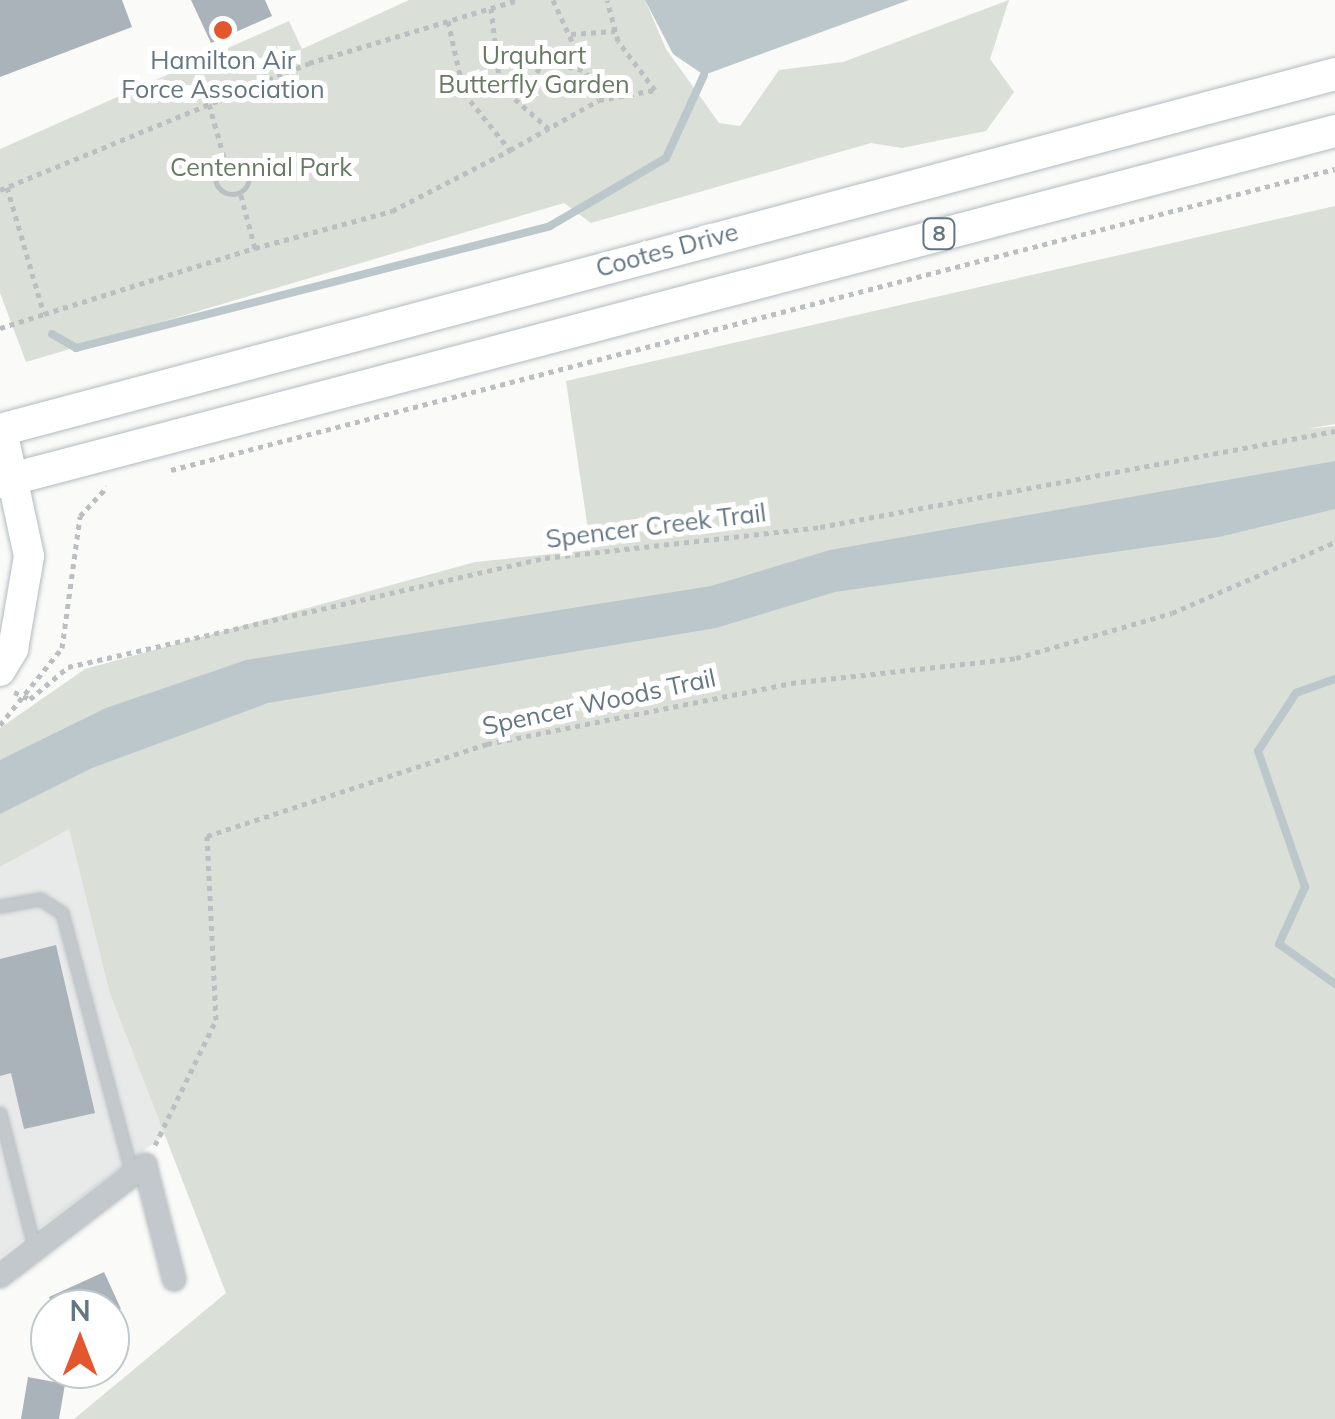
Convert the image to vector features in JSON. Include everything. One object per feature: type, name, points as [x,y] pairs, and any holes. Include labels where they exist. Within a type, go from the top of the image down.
[{"type":"main road","name":"Cootes Drive","points":[[1,427],[1335,74]]},
{"type":"main road","name":"8","points":[[5,481],[1335,130]]},
{"type":"main road","points":[[0,671],[13,650],[29,556],[5,481],[1,427]]},
{"type":"street","points":[[0,1276],[138,1170],[174,1279]]},
{"type":"lane","points":[[0,906],[40,898],[62,913],[138,1170]]},
{"type":"lane","points":[[0,1113],[35,1250]]},
{"type":"path","points":[[44,314],[4,189],[209,104],[518,0]]},
{"type":"path","points":[[553,0],[599,100]]},
{"type":"path","points":[[0,328],[255,248],[392,211],[599,100],[656,90],[615,31],[607,0]]},
{"type":"path","points":[[490,8],[503,92],[549,129]]},
{"type":"path","points":[[448,21],[464,93],[510,150]]},
{"type":"path","points":[[571,34],[615,31]]},
{"type":"path","points":[[498,64],[582,70]]},
{"type":"path","points":[[464,93],[503,92],[532,81],[540,65]]},
{"type":"path","points":[[209,104],[225,161],[216,184],[240,192]]},
{"type":"path","points":[[225,161],[246,166],[240,192],[255,248]]},
{"type":"path","points":[[160,473],[1335,169]]},
{"type":"path","name":"Spencer Creek Trail","points":[[0,725],[68,667],[546,558],[820,527],[1335,432]]},
{"type":"path","points":[[89,491],[121,483]]},
{"type":"path","points":[[0,685],[30,699],[62,648],[80,516],[107,487]]},
{"type":"path","name":"Spencer Woods Trail","points":[[138,1170],[216,1020],[207,836],[487,744],[792,682],[1016,658],[1172,613],[1335,542]]},
{"type":"shaded area","points":[[645,0],[909,0],[704,75],[673,54]]},
{"type":"shaded area","points":[[1335,461],[1335,509],[1219,537],[835,592],[716,628],[268,703],[92,768],[0,814],[0,760],[106,708],[246,660],[711,586],[830,550]]},
{"type":"shaded area","points":[[69,828],[109,991],[165,1135],[0,1257],[0,867]]},
{"type":"green space","name":"Centennial Park","points":[[409,0],[645,0],[666,49],[719,123],[740,126],[779,70],[843,62],[1009,0],[990,59],[1014,92],[986,131],[902,148],[871,143],[591,223],[564,203],[26,362],[0,293],[0,149],[289,21],[302,49]]},
{"type":"green space","points":[[1335,206],[1335,424],[1307,429],[1335,426],[1335,1419],[74,1419],[110,1389],[130,1389],[130,1373],[226,1293],[109,991],[69,829],[0,867],[0,728],[85,669],[475,562],[591,550],[566,381]]},
{"type":"building","points":[[0,0],[122,0],[132,27],[0,77]]},
{"type":"building","name":"Hamilton Air Force Association","points":[[191,0],[265,0],[272,16],[211,43]]},
{"type":"building","points":[[56,945],[95,1113],[24,1129],[11,1073],[0,1076],[0,959]]},
{"type":"building","points":[[104,1272],[112,1289],[67,1289]]},
{"type":"building","points":[[28,1377],[30,1389],[64,1389],[59,1419],[21,1419]]},
{"type":"waterway","points":[[52,334],[76,348],[550,226],[666,158],[704,75]]},
{"type":"waterway","points":[[1335,679],[1296,693],[1258,751],[1305,887],[1279,944],[1335,984]]},
{"type":"place","name":"Hamilton Air Force Association","points":[[223,30]]},
{"type":"park label","name":"Urquhart Butterfly Garden","points":[[534,70]]}]
